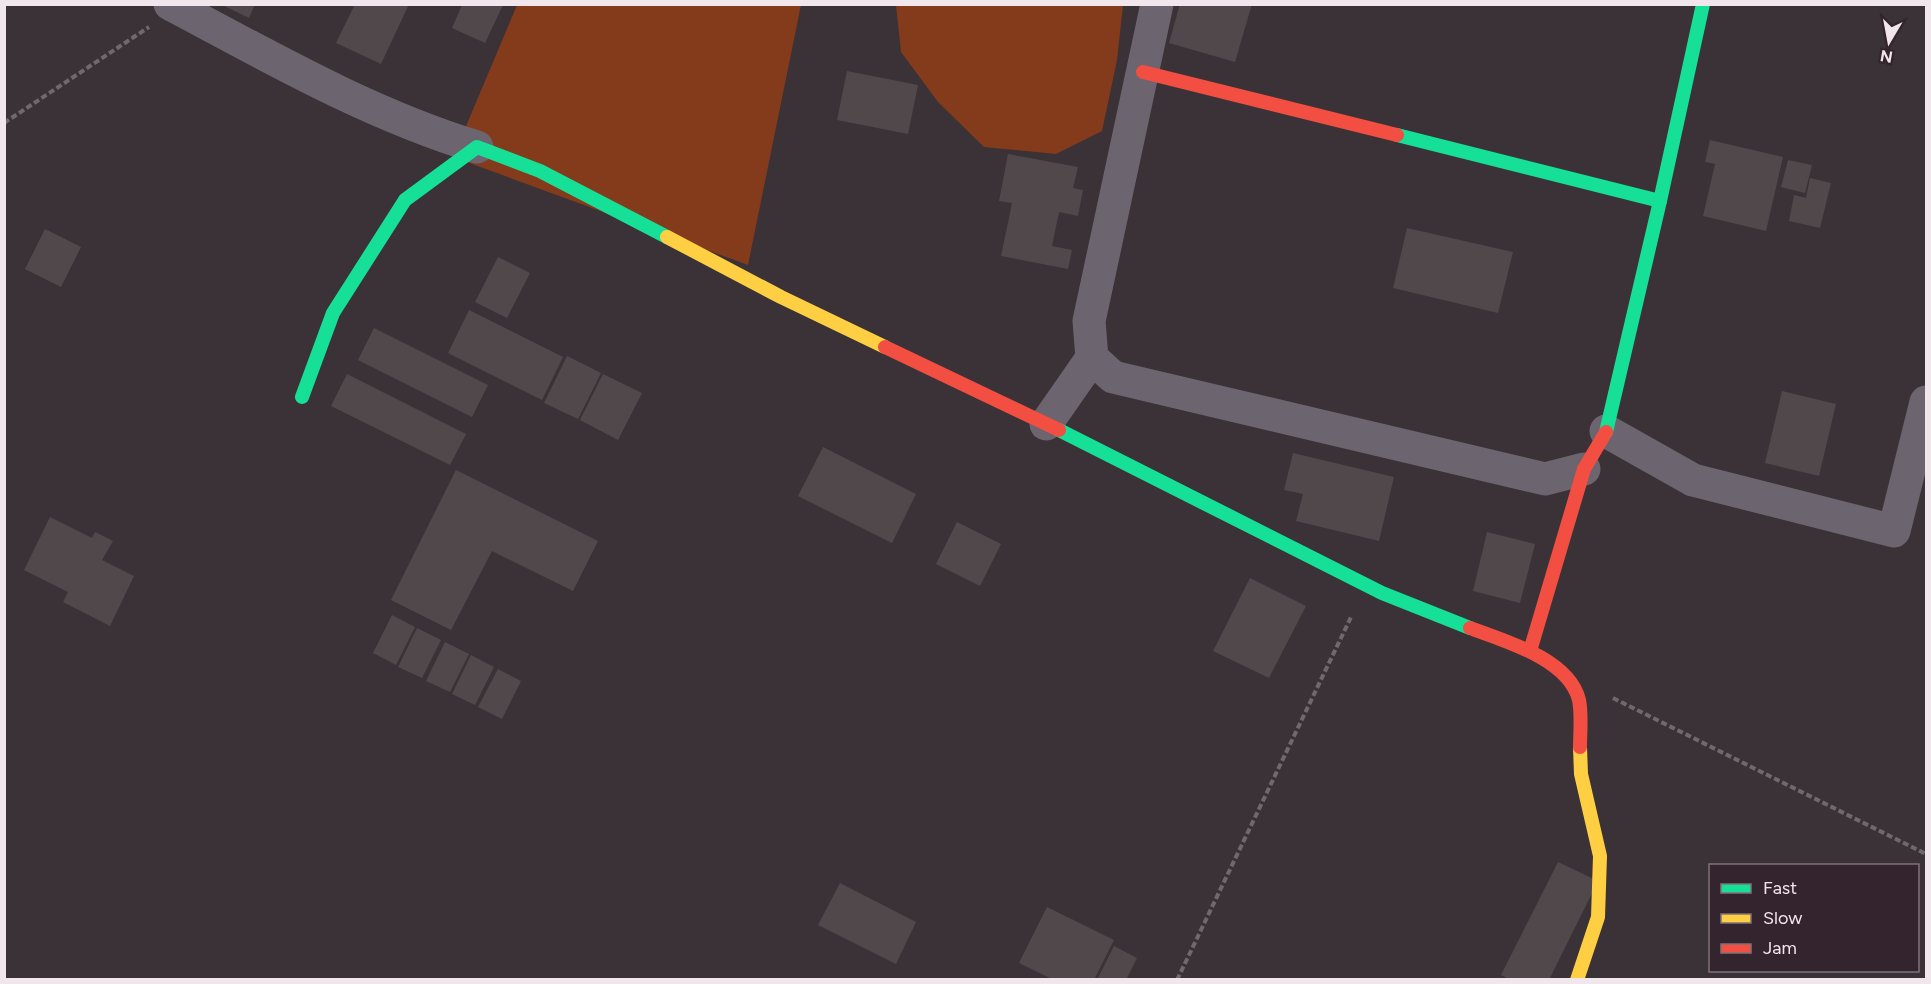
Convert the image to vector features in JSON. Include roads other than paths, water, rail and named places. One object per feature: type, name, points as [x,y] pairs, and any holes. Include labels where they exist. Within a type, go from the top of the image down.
[{"type":"street","points":[[1046,424],[1092,358],[1089,321],[1157,4]]},
{"type":"street","points":[[1530,651],[1584,469],[1606,431],[1660,201],[1702,4]]},
{"type":"street","points":[[174,6],[284,66],[435,134],[540,171],[781,297],[1046,424],[1367,585],[1530,651],[1564,673],[1579,700],[1581,774],[1600,856],[1598,917],[1577,980]]},
{"type":"street","points":[[1143,72],[1660,201]]},
{"type":"street","points":[[302,397],[333,313],[405,200],[477,147]]},
{"type":"street","points":[[1092,358],[1113,377],[1545,479],[1584,469]]},
{"type":"street","points":[[1606,431],[1693,480],[1894,531],[1926,402]]}]
